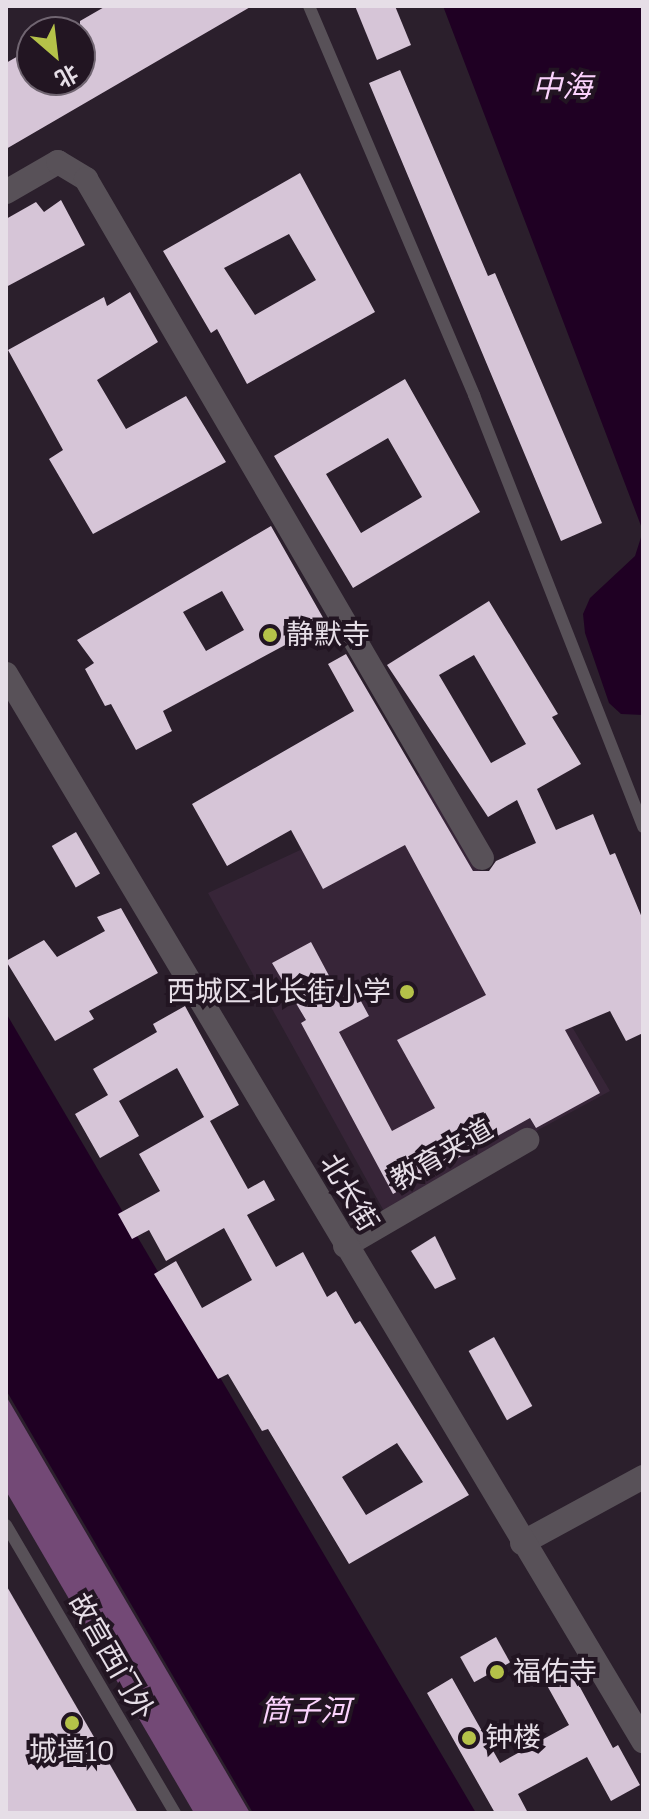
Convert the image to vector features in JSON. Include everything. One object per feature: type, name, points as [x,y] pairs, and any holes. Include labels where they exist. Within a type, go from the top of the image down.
[{"type":"street","points":[[6,192],[58,162],[86,179],[482,858]]},
{"type":"street","name":"北长街","points":[[6,674],[643,1741]]},
{"type":"street","name":"教育夹道","points":[[345,1246],[527,1140]]},
{"type":"street","points":[[522,1543],[643,1477]]},
{"type":"lane","points":[[309,6],[474,395],[643,827]]},
{"type":"lane","name":"故宫西门外","points":[[6,1525],[175,1813]]},
{"type":"shaded area","name":"西城区北长街小学","points":[[422,773],[610,1091],[385,1213],[208,893],[354,825],[348,816]]},
{"type":"shaded area","points":[[6,1396],[250,1813],[194,1813],[6,1491]]},
{"type":"water","name":"中海","points":[[443,6],[643,6],[643,531]]},
{"type":"water","points":[[643,531],[643,715],[621,714],[609,703],[585,633],[583,614],[590,598],[635,556]]},
{"type":"water","name":"筒子河","points":[[6,1013],[476,1813],[253,1813],[6,1390]]},
{"type":"building","points":[[106,6],[252,6],[6,149],[6,63],[16,57],[16,96],[96,96],[96,16],[89,16]]},
{"type":"building","points":[[355,6],[395,6],[411,45],[377,60]]},
{"type":"building","points":[[400,70],[488,276],[495,273],[602,523],[561,541],[369,83]]},
{"type":"building","points":[[300,173],[375,312],[247,384],[217,329],[211,333],[163,251]],"holes":[[[289,234],[316,280],[255,315],[224,268]]]},
{"type":"building","points":[[61,200],[85,245],[6,287],[6,219],[36,202],[44,212]]},
{"type":"building","points":[[130,292],[158,342],[97,380],[126,429],[186,396],[226,462],[93,534],[49,459],[63,450],[8,350],[104,297],[107,306]]},
{"type":"building","points":[[405,379],[480,512],[353,588],[274,456]],"holes":[[[388,438],[422,497],[361,533],[326,474]]]},
{"type":"building","name":"静默寺","points":[[271,526],[326,623],[163,711],[172,731],[136,750],[111,704],[105,706],[85,669],[94,663],[77,640]],"holes":[[[222,591],[244,630],[206,651],[183,612]]]},
{"type":"building","points":[[489,601],[558,714],[552,717],[581,764],[537,789],[556,830],[593,814],[610,855],[615,853],[643,920],[643,1033],[626,1041],[610,1011],[565,1030],[600,1093],[536,1128],[530,1118],[393,1194],[301,1023],[306,1020],[272,963],[311,942],[342,1000],[356,992],[369,1016],[339,1032],[392,1131],[435,1108],[397,1040],[486,995],[405,845],[323,889],[291,830],[227,866],[192,804],[354,711],[328,664],[346,654],[473,871],[489,871],[496,861],[536,843],[517,800],[488,817],[387,665]],"holes":[[[474,655],[526,744],[491,763],[439,675]]]},
{"type":"building","points":[[76,832],[100,874],[76,888],[52,846]]},
{"type":"building","points":[[121,908],[158,973],[89,1011],[94,1019],[55,1041],[6,961],[44,940],[57,957],[105,931],[97,917]]},
{"type":"building","points":[[185,1006],[239,1105],[210,1121],[248,1189],[264,1180],[275,1200],[247,1215],[276,1267],[303,1252],[327,1297],[336,1291],[355,1324],[360,1321],[469,1495],[349,1564],[268,1429],[262,1431],[228,1374],[218,1379],[154,1274],[176,1261],[202,1308],[252,1280],[224,1228],[166,1261],[149,1230],[132,1239],[118,1214],[160,1191],[139,1154],[204,1117],[177,1068],[119,1101],[139,1136],[100,1158],[75,1114],[108,1095],[93,1069],[157,1032],[153,1024]],"holes":[[[397,1443],[423,1482],[366,1515],[342,1477]]]},
{"type":"building","points":[[435,1236],[456,1279],[435,1289],[411,1251]]},
{"type":"building","points":[[494,1337],[532,1406],[507,1420],[469,1351]]},
{"type":"building","points":[[6,1585],[138,1813],[6,1813]]},
{"type":"building","points":[[496,1637],[510,1662],[474,1682],[460,1657]]},
{"type":"building","points":[[569,1667],[613,1748],[618,1745],[640,1785],[611,1801],[587,1757],[518,1794],[528,1813],[495,1813],[427,1693],[452,1678],[500,1763],[569,1725],[544,1680]]},
{"type":"place","name":"静默寺","points":[[270,635]]},
{"type":"place","name":"西城区北长街小学","points":[[407,992]]},
{"type":"place","name":"福佑寺","points":[[497,1672]]},
{"type":"place","name":"城墙10","points":[[72,1723]]},
{"type":"place","name":"钟楼","points":[[469,1738]]}]
